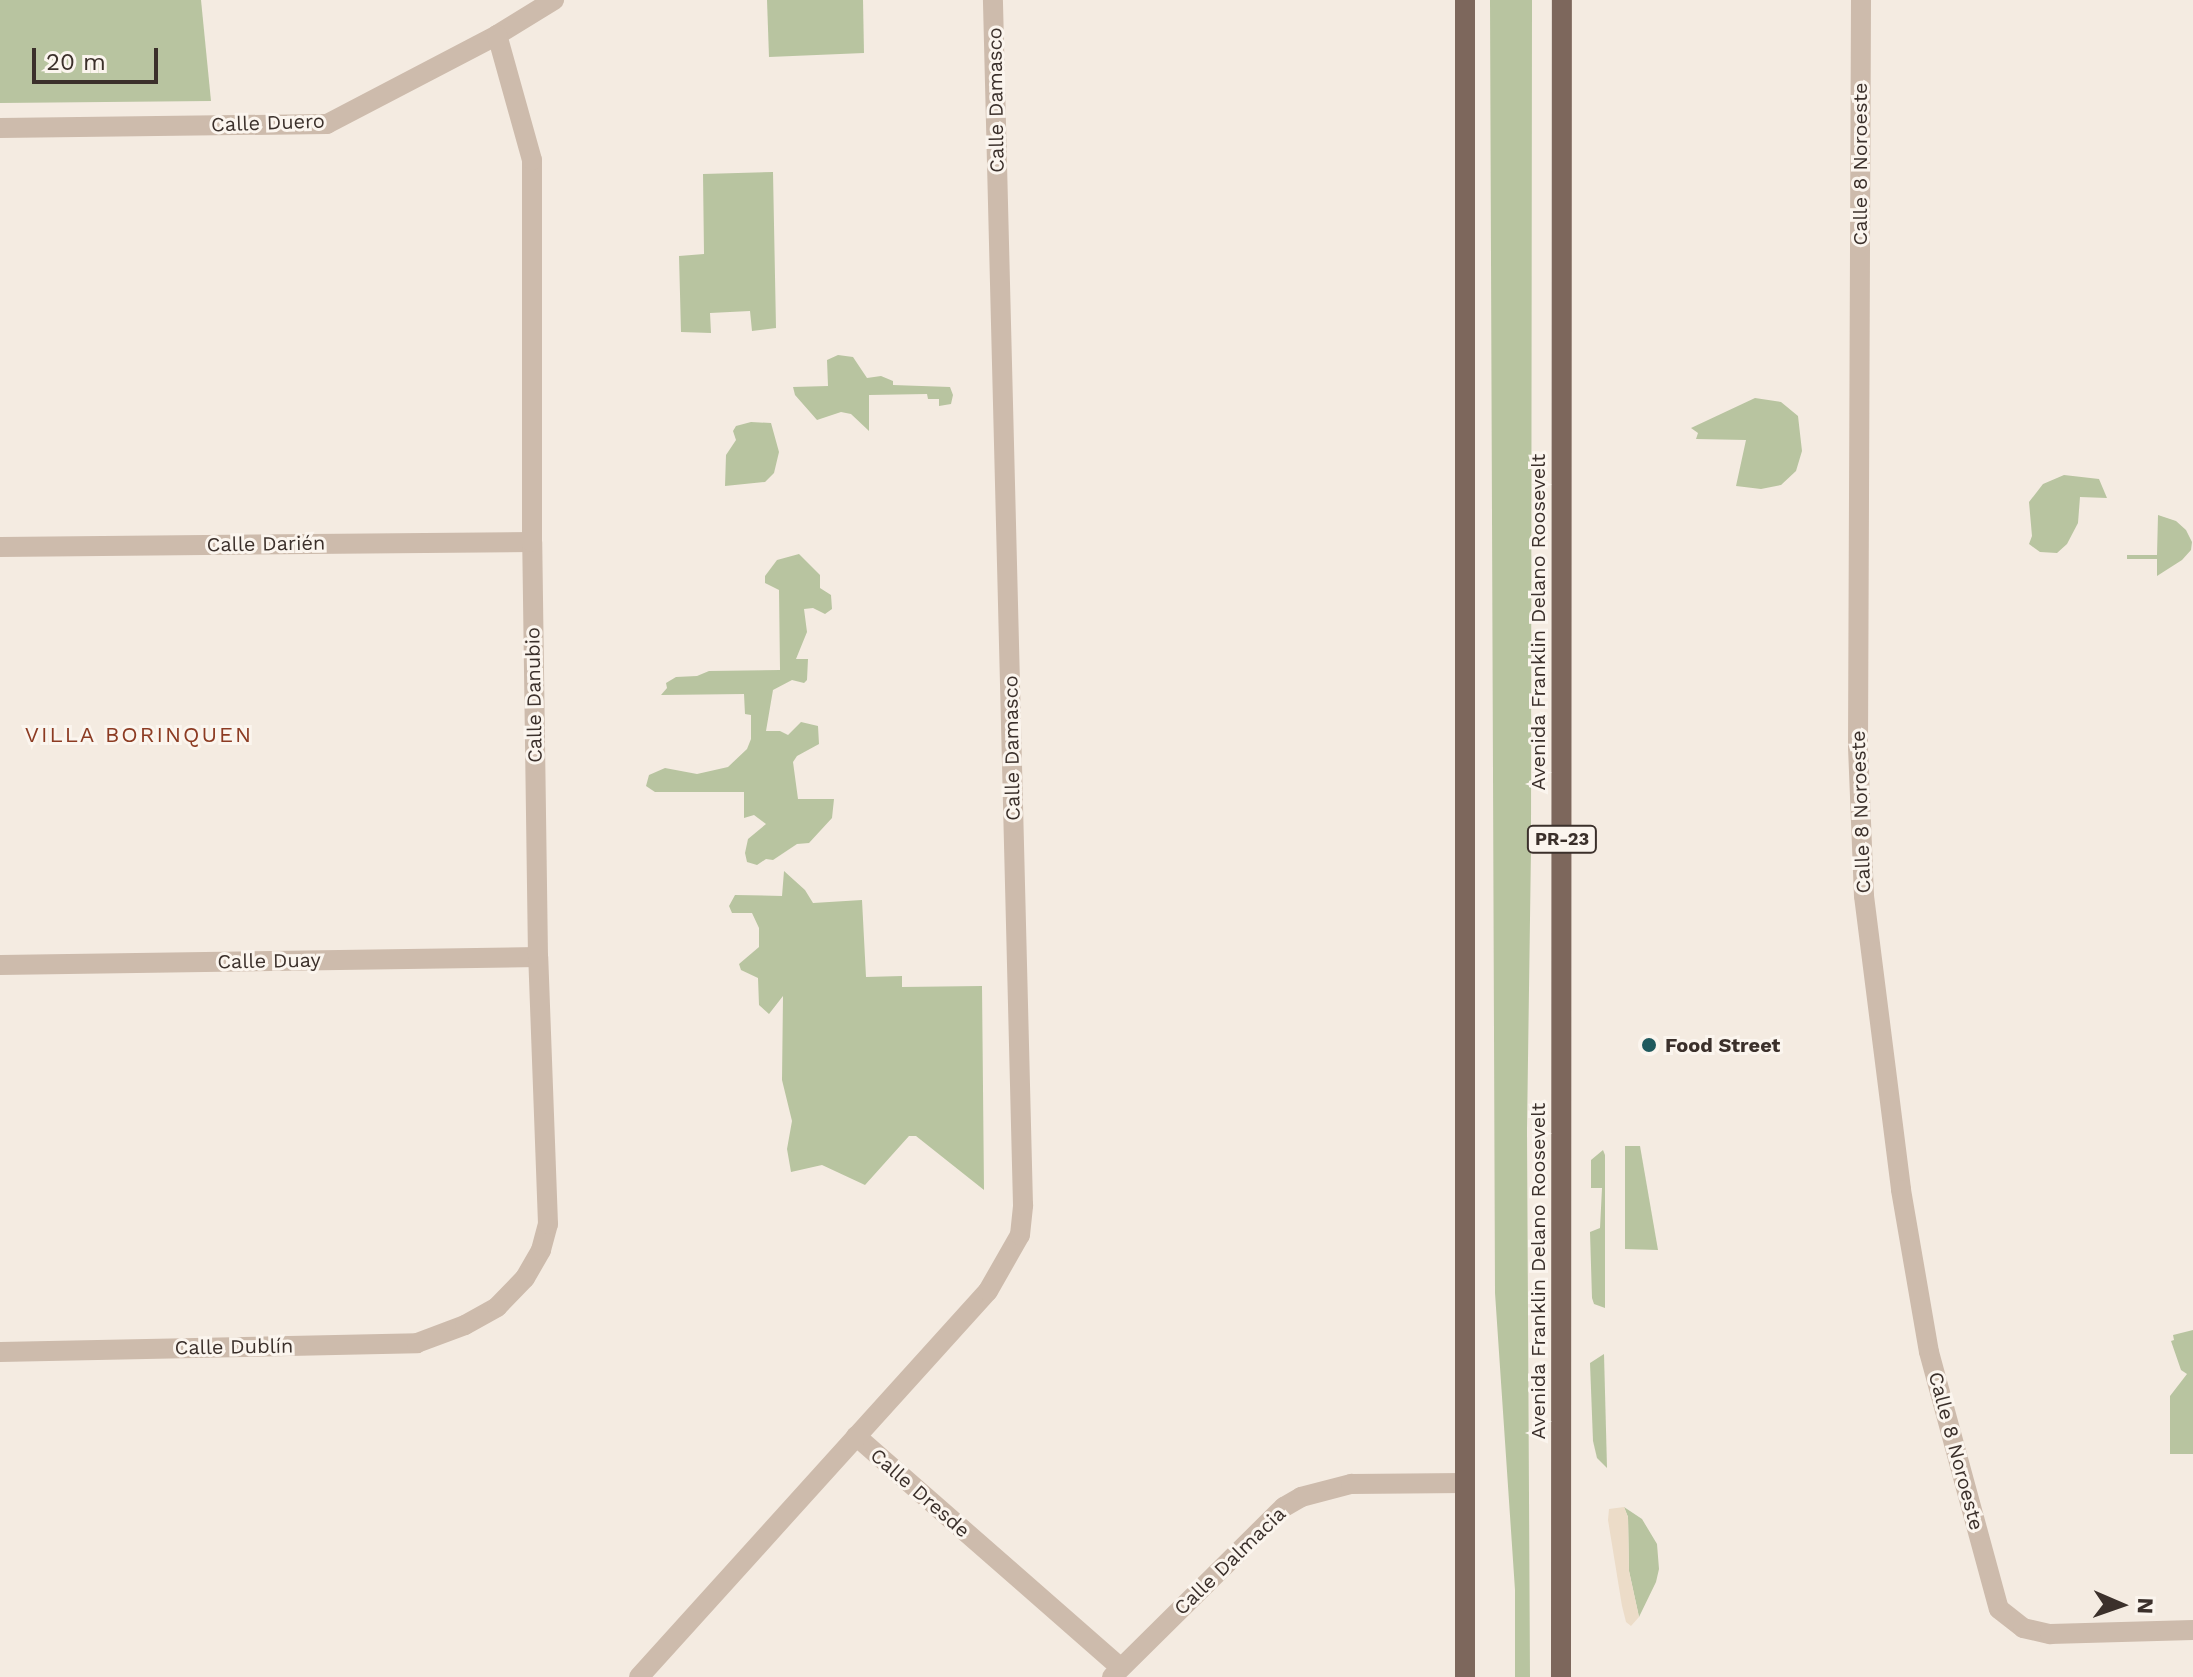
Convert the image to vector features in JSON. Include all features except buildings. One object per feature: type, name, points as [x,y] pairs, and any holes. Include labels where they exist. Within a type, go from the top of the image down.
[{"type":"main road","points":[[1465,0],[1465,1677]]},
{"type":"main road","name":"Avenida Franklin Delano Roosevelt","points":[[1561,1677],[1562,0]]},
{"type":"street","name":"Calle Duero","points":[[0,128],[327,124],[497,35],[554,0]]},
{"type":"street","name":"Calle Damasco","points":[[856,1436],[988,1291],[1020,1235],[1023,1205],[993,0]]},
{"type":"street","name":"Calle 8 Noroeste","points":[[1861,0],[1858,747],[1864,896],[1901,1190],[1929,1352],[1999,1609],[2023,1628],[2050,1634],[2193,1630]]},
{"type":"street","name":"Calle Danubio","points":[[465,1325],[497,1307],[525,1278],[541,1250],[548,1224],[538,957],[532,542],[532,160],[497,35]]},
{"type":"street","name":"Calle Darién","points":[[0,547],[532,542]]},
{"type":"street","name":"Calle Duay","points":[[0,965],[538,957]]},
{"type":"street","name":"Calle Dublín","points":[[0,1352],[417,1343],[465,1325]]},
{"type":"street","name":"Calle Dresde","points":[[639,1677],[856,1436],[1116,1672]]},
{"type":"street","name":"Calle Dalmacia","points":[[1116,1672],[1284,1507],[1301,1497],[1351,1484],[1464,1483]]},
{"type":"green space","points":[[0,0],[201,0],[211,101],[0,103]]},
{"type":"green space","points":[[767,0],[863,0],[864,53],[769,57]]},
{"type":"green space","points":[[1490,0],[1532,0],[1531,849],[1527,1130],[1530,1677],[1515,1677],[1515,1590],[1495,1293]]},
{"type":"green space","points":[[773,172],[776,328],[752,331],[750,311],[710,313],[711,333],[681,332],[679,256],[704,254],[703,174]]},
{"type":"green space","points":[[838,355],[853,357],[867,378],[881,376],[893,381],[893,385],[950,387],[953,395],[951,404],[939,406],[939,399],[928,399],[927,394],[869,395],[869,431],[851,414],[841,412],[817,420],[795,395],[793,387],[828,386],[827,360]]},
{"type":"green space","points":[[1755,398],[1781,402],[1798,416],[1802,451],[1796,471],[1781,485],[1761,489],[1736,486],[1746,440],[1696,439],[1698,433],[1691,428]]},
{"type":"green space","points":[[751,422],[771,423],[779,452],[774,473],[765,482],[725,486],[726,455],[736,440],[733,431],[736,426]]},
{"type":"green space","points":[[2064,475],[2099,479],[2107,498],[2080,497],[2078,523],[2067,544],[2057,553],[2040,552],[2029,544],[2032,536],[2029,502],[2043,484]]},
{"type":"green space","points":[[2158,515],[2176,521],[2186,530],[2192,542],[2191,550],[2182,560],[2157,576],[2157,559],[2127,559],[2127,555],[2157,555]]},
{"type":"green space","points":[[799,554],[820,575],[820,588],[831,595],[832,609],[825,614],[813,608],[804,609],[807,632],[796,659],[808,659],[807,680],[804,683],[792,680],[773,690],[766,731],[780,731],[788,735],[801,722],[818,726],[819,744],[797,756],[793,762],[798,799],[834,799],[832,818],[809,843],[797,844],[773,860],[766,859],[757,865],[747,862],[748,839],[766,824],[754,815],[744,818],[744,792],[655,792],[646,786],[649,775],[665,768],[697,774],[728,767],[747,749],[751,739],[751,715],[745,714],[744,694],[661,695],[667,688],[666,683],[676,677],[697,676],[709,671],[780,670],[779,590],[765,583],[765,576],[777,560]]},
{"type":"green space","points":[[784,871],[805,890],[813,903],[862,900],[866,977],[902,976],[902,987],[982,986],[984,1190],[916,1136],[909,1136],[865,1185],[822,1165],[791,1172],[787,1149],[792,1121],[782,1080],[783,996],[769,1014],[759,1005],[758,978],[741,970],[739,964],[759,947],[759,928],[752,913],[732,913],[729,906],[735,895],[782,896]]},
{"type":"green space","points":[[1625,1146],[1640,1146],[1658,1250],[1625,1249]]},
{"type":"green space","points":[[1603,1150],[1605,1308],[1594,1304],[1592,1298],[1590,1232],[1600,1228],[1602,1188],[1591,1188],[1591,1160]]},
{"type":"green space","points":[[2193,1330],[2193,1454],[2170,1454],[2170,1396],[2187,1374],[2181,1370],[2171,1341],[2174,1340],[2173,1335]]},
{"type":"green space","points":[[1604,1354],[1607,1468],[1597,1458],[1593,1441],[1590,1363]]},
{"type":"green space","points":[[1624,1507],[1642,1519],[1657,1544],[1659,1569],[1656,1582],[1639,1617],[1629,1571],[1628,1517]]},
{"type":"shaded area","points":[[1624,1507],[1628,1517],[1629,1571],[1639,1617],[1631,1626],[1626,1622],[1622,1606],[1608,1520],[1609,1509]]},
{"type":"place","name":"Food Street","points":[[1649,1045]]},
{"type":"district","name":"VILLA BORINQUEN","points":[[139,735]]}]
